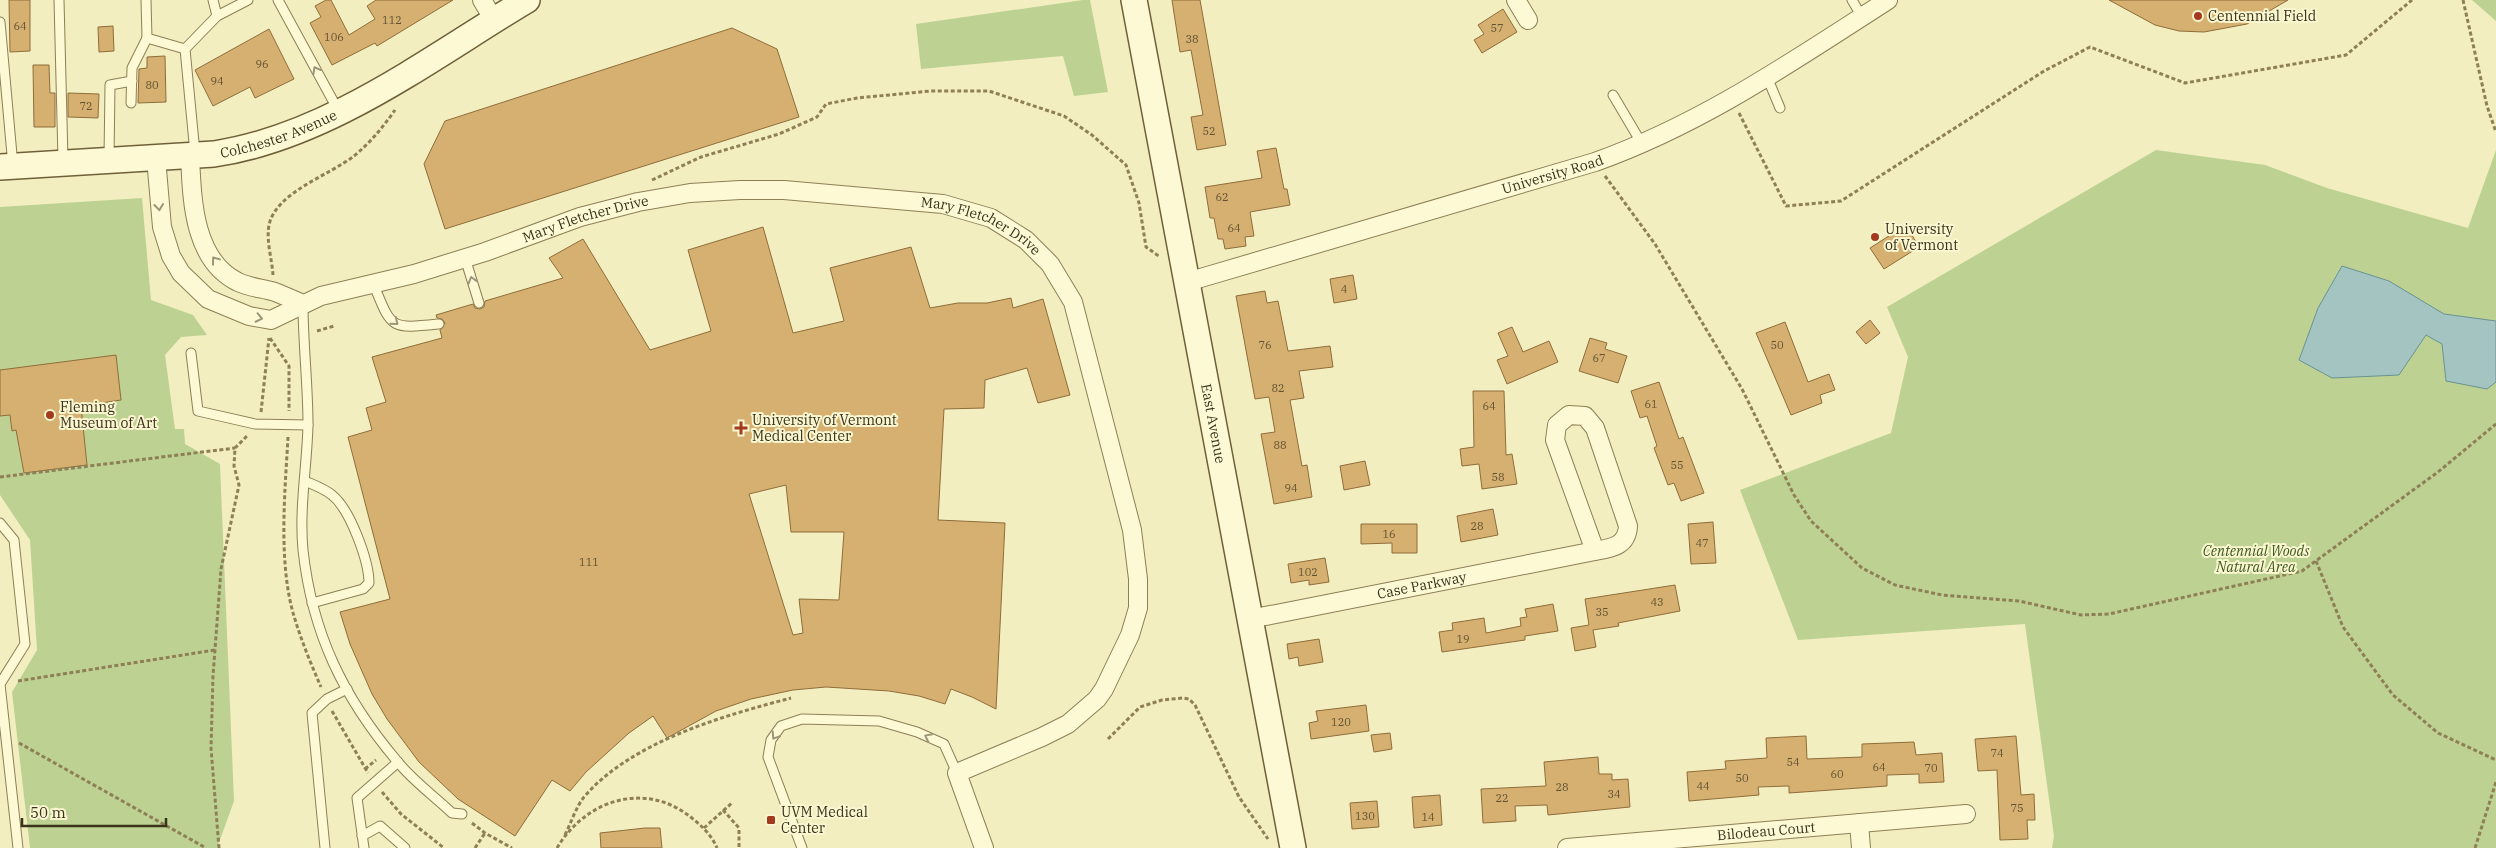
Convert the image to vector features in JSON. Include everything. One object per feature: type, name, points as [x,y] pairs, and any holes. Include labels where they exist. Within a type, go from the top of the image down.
[{"type":"main road","name":"Colchester Avenue","points":[[6,166],[192,156],[238,150],[274,140],[312,127],[339,113],[488,10],[527,0]]},
{"type":"main road","name":"East Avenue","points":[[1134,0],[1249,619],[1283,847]]},
{"type":"street","points":[[1516,0],[1528,20]]},
{"type":"street","name":"University Road","points":[[1185,272],[1595,162],[1642,144],[1732,99],[1888,0]]},
{"type":"street","points":[[192,156],[194,213],[200,235],[210,255],[224,272],[236,281],[304,304]]},
{"type":"street","name":"Mary Fletcher Drive","points":[[156,158],[162,227],[171,256],[181,273],[194,288],[208,298],[249,316],[271,320],[321,296],[414,274],[580,217],[638,202],[690,193],[784,190],[943,204],[991,218],[1026,240],[1050,264],[1073,302],[1132,530],[1138,579],[1138,608],[1130,635],[1104,689],[1097,699],[1068,724],[957,773]]},
{"type":"street","name":"Case Parkway","points":[[1249,619],[1595,551],[1619,545],[1625,539],[1628,526],[1593,424],[1581,415],[1569,415],[1557,424],[1555,436],[1595,551]]},
{"type":"street","points":[[957,773],[984,848]]},
{"type":"street","name":"Bilodeau Court","points":[[1566,848],[1701,842],[1859,823],[1966,814]]},
{"type":"street","points":[[1859,823],[1861,848]]},
{"type":"lane","points":[[59,0],[63,163]]},
{"type":"lane","points":[[131,103],[132,68],[147,38],[146,0]]},
{"type":"lane","points":[[213,0],[217,16]]},
{"type":"lane","points":[[192,156],[185,49],[217,16],[248,0]]},
{"type":"lane","points":[[278,0],[339,113]]},
{"type":"lane","points":[[1852,0],[1862,17]]},
{"type":"lane","points":[[0,22],[6,166]]},
{"type":"lane","points":[[147,38],[185,49]]},
{"type":"lane","points":[[1767,77],[1780,108]]},
{"type":"lane","points":[[109,161],[110,85],[132,80]]},
{"type":"lane","points":[[1613,95],[1642,144]]},
{"type":"lane","points":[[465,258],[479,303]]},
{"type":"lane","points":[[373,283],[391,321],[402,328],[439,324]]},
{"type":"lane","points":[[304,304],[303,334],[308,385],[308,426],[303,548],[312,603],[328,654],[347,689],[398,762],[452,813],[462,814]]},
{"type":"lane","points":[[190,353],[198,411],[255,424],[308,426]]},
{"type":"lane","points":[[305,481],[332,495],[344,508],[363,553],[369,576],[369,583],[363,589],[312,603]]},
{"type":"lane","points":[[0,523],[14,540],[24,644],[0,684],[18,848]]},
{"type":"lane","points":[[325,848],[312,713],[327,699],[347,689]]},
{"type":"lane","points":[[802,848],[768,757],[770,740],[781,726],[802,720],[879,721],[918,732],[944,744],[957,773]]},
{"type":"lane","points":[[364,848],[357,798],[398,762]]},
{"type":"lane","points":[[362,836],[380,826],[405,848]]},
{"type":"path","points":[[1732,99],[1786,206],[1841,201],[2044,71],[2090,46],[2185,83],[2346,54],[2412,0]]},
{"type":"path","points":[[2464,0],[2487,106],[2496,132]]},
{"type":"path","points":[[644,183],[702,157],[779,134],[817,117],[826,104],[857,98],[931,91],[989,91],[1064,116],[1092,135],[1126,166],[1139,203],[1146,247],[1185,272]]},
{"type":"path","points":[[273,280],[268,233],[275,211],[297,191],[353,156],[378,134],[395,110]]},
{"type":"path","points":[[1595,162],[1655,244],[1742,389],[1794,495],[1812,521],[1862,568],[1895,585],[1942,595],[2019,601],[2081,615],[2109,614],[2302,571],[2438,472],[2496,424]]},
{"type":"path","points":[[0,477],[235,448],[246,439],[261,415],[269,338]]},
{"type":"path","points":[[219,848],[211,748],[221,569],[239,485],[234,466],[235,448]]},
{"type":"path","points":[[2316,561],[2343,628],[2393,695],[2438,733],[2496,760]]},
{"type":"path","points":[[0,684],[215,650]]},
{"type":"path","points":[[557,848],[582,799],[606,774],[623,763],[693,729],[739,712],[792,698]]},
{"type":"path","points":[[1108,739],[1140,707],[1162,700],[1190,699],[1195,705],[1239,797],[1283,847]]},
{"type":"path","points":[[6,736],[206,848]]},
{"type":"path","points":[[2475,848],[2496,782]]},
{"type":"path","points":[[565,835],[584,816],[607,803],[633,798],[660,801],[684,811],[704,828],[717,848]]},
{"type":"path","points":[[704,828],[733,802]]},
{"type":"path","points":[[724,810],[739,828],[739,848]]},
{"type":"path","points":[[462,814],[485,833],[512,848]]},
{"type":"path","points":[[476,848],[485,833]]},
{"type":"green space","points":[[1090,0],[1108,92],[1074,96],[1063,56],[921,69],[916,24]]},
{"type":"green space","points":[[2472,0],[2496,0],[2496,21]]},
{"type":"green space","name":"Centennial Woods Natural Area","points":[[2156,150],[2265,165],[2327,188],[2468,228],[2496,150],[2496,848],[2052,848],[2054,836],[2025,624],[1798,640],[1740,490],[1891,433],[1908,357],[1887,307]]},
{"type":"green space","points":[[142,198],[151,300],[193,315],[207,335],[181,337],[165,355],[175,429],[184,429],[185,444],[220,464],[234,801],[217,848],[30,848],[12,692],[37,650],[30,540],[0,495],[0,207]]},
{"type":"water","points":[[2342,266],[2389,281],[2444,314],[2496,321],[2496,382],[2487,389],[2446,381],[2442,344],[2426,335],[2399,375],[2332,378],[2299,360],[2318,308]]},
{"type":"building","points":[[9,0],[30,0],[30,51],[10,52]]},
{"type":"building","points":[[326,0],[331,0],[349,35],[375,19],[367,6],[376,0],[453,0],[377,46],[375,43],[332,65],[310,23],[321,17],[315,6]]},
{"type":"building","points":[[1172,0],[1200,0],[1226,145],[1197,150],[1191,117],[1203,115],[1191,50],[1180,52]]},
{"type":"building","name":"Centennial Field","points":[[2109,0],[2288,0],[2247,24],[2204,32],[2179,31],[2155,25]]},
{"type":"building","points":[[1503,9],[1517,32],[1482,53],[1474,40],[1484,34],[1478,25]]},
{"type":"building","points":[[113,26],[114,51],[99,52],[98,27]]},
{"type":"building","points":[[732,28],[777,49],[799,117],[445,229],[424,164],[445,121]]},
{"type":"building","points":[[269,29],[294,79],[255,98],[250,87],[213,106],[195,70]]},
{"type":"building","points":[[165,56],[166,102],[138,103],[139,69],[147,68],[147,57]]},
{"type":"building","points":[[33,65],[49,65],[50,93],[55,93],[55,127],[34,127]]},
{"type":"building","points":[[68,93],[99,94],[98,118],[68,117]]},
{"type":"building","points":[[1276,148],[1284,189],[1287,189],[1290,205],[1250,212],[1254,236],[1245,237],[1246,246],[1225,249],[1223,239],[1218,239],[1214,218],[1210,218],[1205,187],[1262,178],[1257,151]]},
{"type":"building","points":[[1906,225],[1919,247],[1884,269],[1870,248]]},
{"type":"building","name":"University of Vermont Medical Center","points":[[763,227],[793,333],[844,321],[830,268],[911,247],[930,308],[958,303],[987,303],[1011,298],[1013,308],[1043,299],[1070,395],[1038,403],[1027,368],[985,380],[984,408],[944,409],[938,520],[1005,523],[996,709],[951,689],[945,704],[919,696],[889,691],[826,687],[793,690],[751,699],[716,711],[667,738],[653,716],[629,733],[586,772],[570,791],[552,780],[515,836],[458,799],[419,762],[387,719],[372,694],[350,644],[340,612],[390,599],[348,437],[372,430],[366,408],[386,402],[372,357],[442,338],[440,330],[445,323],[442,319],[437,318],[436,315],[473,304],[475,308],[480,309],[484,307],[485,301],[563,278],[549,258],[583,239],[650,350],[711,331],[688,250]],"holes":[[[786,485],[791,532],[844,532],[839,600],[799,599],[803,633],[793,635],[749,494]]]},
{"type":"building","points":[[1353,275],[1357,299],[1334,303],[1330,279]]},
{"type":"building","points":[[1265,291],[1267,303],[1278,301],[1288,351],[1330,346],[1333,367],[1299,371],[1304,398],[1290,400],[1302,466],[1307,465],[1312,497],[1274,504],[1261,434],[1275,432],[1269,397],[1255,399],[1236,296]]},
{"type":"building","points":[[1870,320],[1880,333],[1866,344],[1856,332]]},
{"type":"building","points":[[1785,322],[1808,382],[1829,374],[1835,390],[1820,395],[1822,403],[1791,415],[1756,333]]},
{"type":"building","points":[[1512,327],[1523,352],[1549,341],[1558,362],[1507,384],[1497,360],[1508,356],[1498,333]]},
{"type":"building","points":[[1590,338],[1607,343],[1605,349],[1627,356],[1618,383],[1579,371]]},
{"type":"building","name":"Fleming Museum of Art","points":[[116,355],[121,400],[81,406],[87,465],[24,473],[16,430],[12,431],[10,415],[0,416],[0,370]]},
{"type":"building","points":[[1659,382],[1679,439],[1683,437],[1704,493],[1681,501],[1674,483],[1668,485],[1654,448],[1657,446],[1647,416],[1640,418],[1631,391]]},
{"type":"building","points":[[1473,391],[1504,391],[1506,455],[1512,454],[1517,484],[1482,489],[1479,464],[1462,466],[1460,449],[1474,447]]},
{"type":"building","points":[[1365,461],[1370,485],[1344,490],[1340,466]]},
{"type":"building","points":[[1493,509],[1498,535],[1461,542],[1457,516]]},
{"type":"building","points":[[1713,522],[1716,563],[1691,564],[1688,524]]},
{"type":"building","points":[[1361,524],[1417,524],[1417,553],[1392,553],[1392,543],[1361,544]]},
{"type":"building","points":[[1325,558],[1329,582],[1309,585],[1309,580],[1291,583],[1288,564]]},
{"type":"building","points":[[1675,585],[1680,611],[1618,623],[1619,626],[1593,630],[1596,647],[1575,651],[1571,628],[1589,625],[1585,599]]},
{"type":"building","points":[[1553,604],[1558,631],[1525,636],[1525,640],[1442,652],[1439,632],[1453,630],[1452,623],[1484,618],[1486,633],[1521,626],[1520,618],[1527,617],[1525,609]]},
{"type":"building","points":[[1319,639],[1323,662],[1299,666],[1298,657],[1289,659],[1287,644]]},
{"type":"building","points":[[1366,705],[1369,731],[1311,739],[1309,723],[1318,721],[1316,711]]},
{"type":"building","points":[[1390,733],[1392,749],[1374,752],[1371,735]]},
{"type":"building","points":[[1806,736],[1807,759],[1862,757],[1862,744],[1914,742],[1916,755],[1942,753],[1944,782],[1919,783],[1919,774],[1887,775],[1887,786],[1789,793],[1789,786],[1758,787],[1759,795],[1689,801],[1687,772],[1726,769],[1725,761],[1767,758],[1766,738]]},
{"type":"building","points":[[2016,736],[2021,795],[2034,794],[2035,820],[2027,820],[2028,839],[2000,840],[1997,770],[1978,771],[1975,739]]},
{"type":"building","points":[[1598,757],[1599,774],[1612,774],[1612,780],[1628,779],[1630,807],[1548,815],[1547,805],[1515,806],[1516,821],[1483,823],[1481,789],[1546,786],[1544,762]]},
{"type":"building","points":[[1440,795],[1442,825],[1414,828],[1412,797]]},
{"type":"building","points":[[1377,801],[1379,827],[1352,829],[1350,803]]},
{"type":"building","points":[[660,828],[662,848],[601,848],[600,833]]},
{"type":"place","name":"Centennial Field","points":[[2198,16]]},
{"type":"place","name":"University of Vermont","points":[[1875,237]]},
{"type":"place","name":"Fleming Museum of Art","points":[[50,415]]},
{"type":"place","name":"University of Vermont Medical Center","points":[[741,428]]},
{"type":"place","name":"UVM Medical Center","points":[[771,820]]}]
